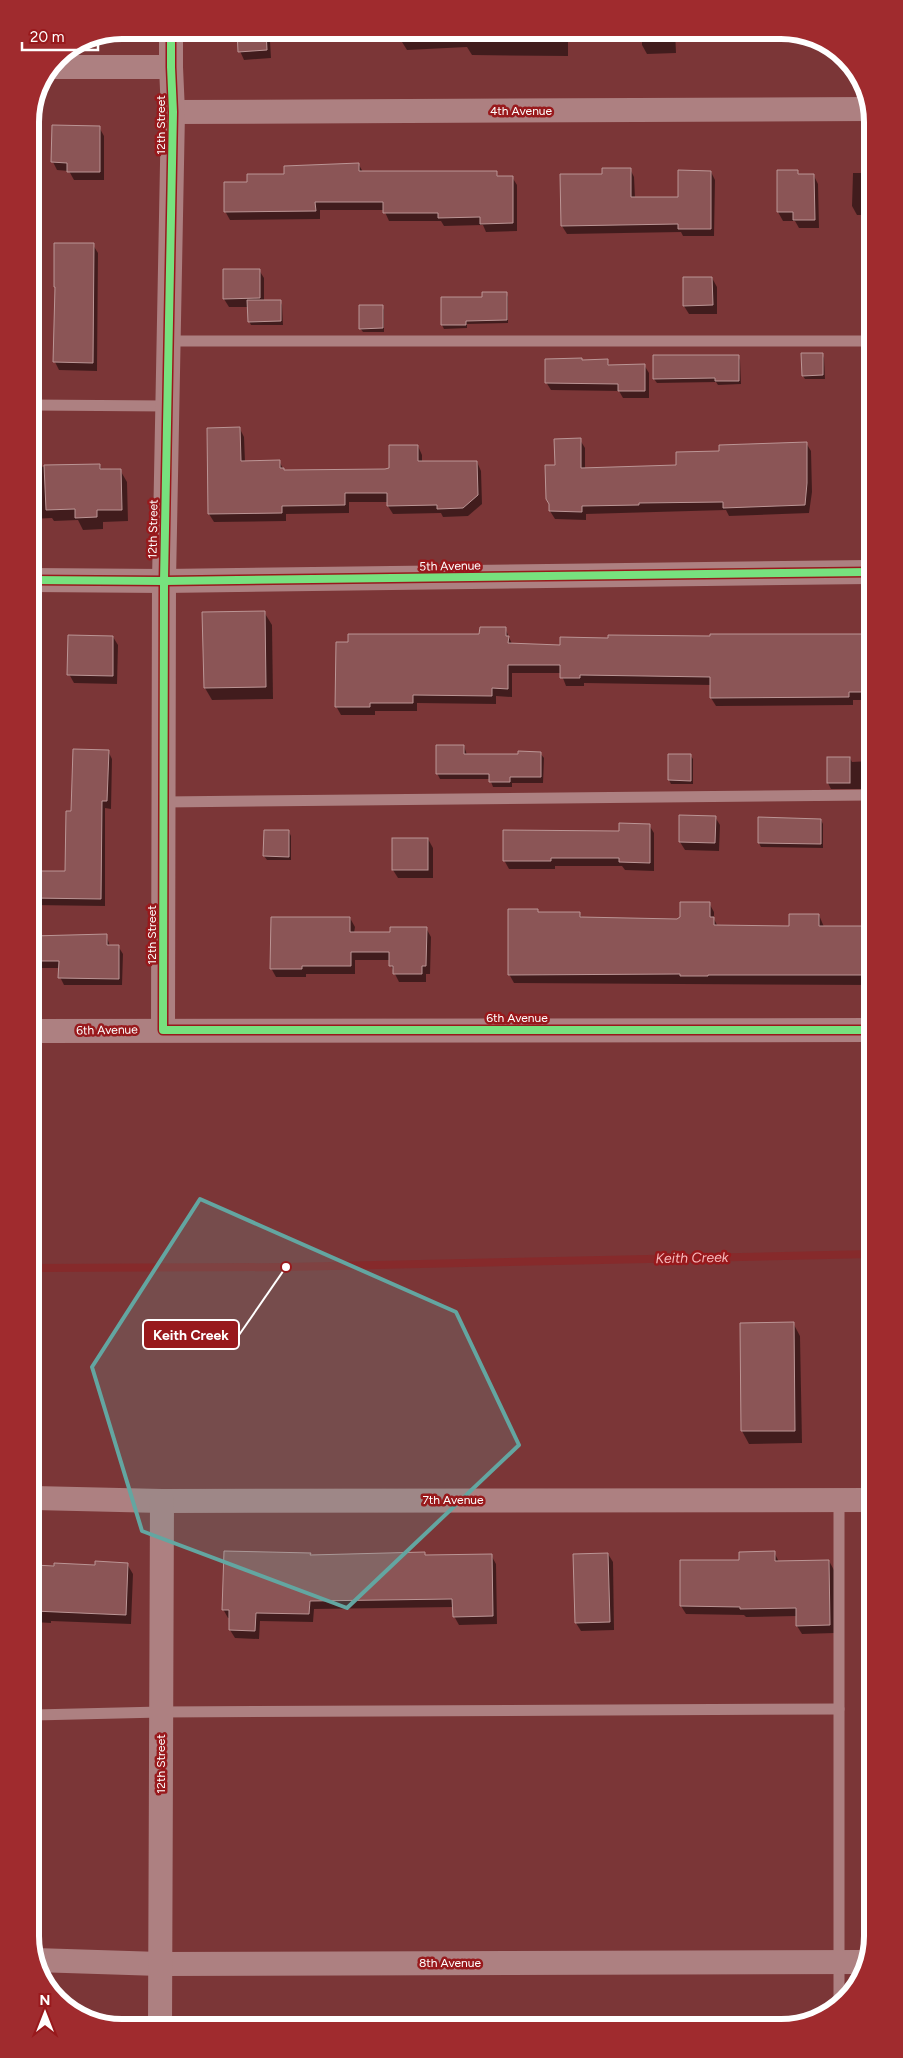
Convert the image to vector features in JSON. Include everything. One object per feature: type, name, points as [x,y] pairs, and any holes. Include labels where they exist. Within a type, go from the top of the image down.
[{"type":"street","name":"12th Street","points":[[163,1030],[164,581],[173,112],[170,67],[171,39]]},
{"type":"street","points":[[60,67],[170,67]]},
{"type":"street","name":"4th Avenue","points":[[173,112],[863,109]]},
{"type":"street","name":"5th Avenue","points":[[39,580],[164,581],[864,572]]},
{"type":"street","name":"6th Avenue","points":[[39,1031],[864,1030]]},
{"type":"street","name":"7th Avenue","points":[[39,1498],[162,1501],[864,1500]]},
{"type":"street","name":"12th Street","points":[[160,2019],[162,1501]]},
{"type":"street","name":"8th Avenue","points":[[42,1960],[160,1964],[860,1962]]},
{"type":"lane","points":[[168,341],[864,341]]},
{"type":"lane","points":[[39,405],[167,406]]},
{"type":"lane","points":[[164,802],[864,795]]},
{"type":"lane","points":[[839,1500],[839,1996]]},
{"type":"lane","points":[[39,1715],[161,1712],[839,1709]]},
{"type":"highlighted area","points":[[200,1199],[456,1312],[519,1445],[347,1608],[142,1531],[92,1367]]},
{"type":"building","points":[[237,39],[266,39],[267,50],[238,52]]},
{"type":"building","points":[[52,125],[100,126],[100,172],[67,172],[67,163],[51,162]]},
{"type":"building","points":[[359,163],[359,171],[497,171],[497,176],[513,176],[513,223],[480,224],[480,217],[438,218],[438,213],[383,213],[383,202],[315,202],[316,211],[224,212],[224,182],[247,182],[247,174],[284,174],[284,166]]},
{"type":"building","points":[[602,168],[631,168],[631,197],[678,197],[678,170],[711,171],[711,229],[678,229],[678,224],[561,226],[560,174],[602,174]]},
{"type":"building","points":[[777,170],[798,170],[798,174],[814,174],[815,220],[793,220],[793,212],[777,212]]},
{"type":"building","points":[[54,243],[94,243],[93,363],[53,362]]},
{"type":"building","points":[[223,269],[260,269],[260,298],[223,299]]},
{"type":"building","points":[[683,277],[712,277],[713,305],[683,306]]},
{"type":"building","points":[[482,292],[507,292],[507,320],[466,321],[466,325],[441,325],[441,297],[482,297]]},
{"type":"building","points":[[247,300],[281,300],[281,321],[248,322]]},
{"type":"building","points":[[359,305],[383,305],[383,328],[359,329]]},
{"type":"building","points":[[801,353],[823,353],[823,375],[802,376]]},
{"type":"building","points":[[653,355],[739,355],[739,381],[715,381],[715,378],[653,379]]},
{"type":"building","points":[[582,358],[582,360],[608,359],[608,365],[645,364],[645,391],[618,391],[618,384],[545,383],[545,359]]},
{"type":"building","points":[[240,427],[241,461],[280,460],[280,468],[284,468],[284,470],[385,469],[389,468],[389,445],[418,445],[418,461],[477,461],[478,495],[463,508],[437,509],[437,505],[387,506],[387,493],[345,493],[345,505],[282,506],[282,513],[208,514],[207,428]]},
{"type":"building","points":[[581,438],[581,468],[676,465],[676,452],[719,451],[719,445],[807,442],[805,505],[723,508],[723,502],[639,503],[639,505],[582,506],[582,512],[549,511],[549,504],[546,499],[545,465],[555,465],[554,439]]},
{"type":"building","points":[[100,464],[100,469],[121,469],[122,510],[97,510],[97,517],[75,518],[75,509],[46,510],[44,465]]},
{"type":"building","points":[[265,611],[266,687],[204,688],[202,612]]},
{"type":"building","points":[[480,627],[506,627],[506,636],[509,636],[508,643],[560,645],[560,637],[608,638],[608,635],[864,634],[864,692],[849,692],[849,697],[710,698],[710,677],[580,675],[580,678],[560,678],[560,665],[508,665],[508,689],[492,688],[492,696],[413,695],[413,703],[370,703],[370,707],[335,707],[336,642],[348,642],[348,634],[479,634]]},
{"type":"building","points":[[68,635],[113,636],[113,676],[67,675]]},
{"type":"building","points":[[436,745],[464,745],[464,754],[518,754],[518,751],[541,752],[541,777],[510,777],[510,782],[489,782],[489,774],[436,774]]},
{"type":"building","points":[[73,749],[109,750],[107,801],[102,801],[101,899],[39,898],[39,871],[65,871],[66,811],[71,811]]},
{"type":"building","points":[[668,754],[691,754],[691,781],[668,780]]},
{"type":"building","points":[[827,757],[850,757],[850,783],[827,783]]},
{"type":"building","points":[[679,815],[716,816],[715,843],[679,842]]},
{"type":"building","points":[[758,817],[821,819],[821,844],[758,843]]},
{"type":"building","points":[[619,823],[650,824],[650,863],[619,862],[619,858],[551,858],[551,861],[503,861],[503,830],[619,831]]},
{"type":"building","points":[[264,830],[289,830],[289,857],[263,856]]},
{"type":"building","points":[[392,838],[428,838],[428,870],[392,870]]},
{"type":"building","points":[[680,902],[710,902],[710,917],[714,917],[714,925],[789,926],[789,914],[819,914],[819,926],[864,926],[864,975],[508,975],[508,909],[538,909],[538,912],[580,912],[580,917],[677,919],[680,917]]},
{"type":"building","points":[[271,917],[350,917],[350,932],[390,932],[390,927],[427,927],[426,966],[422,966],[422,974],[393,974],[393,966],[389,966],[389,952],[351,952],[351,966],[302,966],[302,969],[270,969]]},
{"type":"building","points":[[107,934],[107,945],[119,945],[119,979],[58,978],[59,961],[39,961],[39,936]]},
{"type":"building","points":[[794,1322],[795,1431],[741,1431],[740,1323]]},
{"type":"building","points":[[224,1551],[311,1553],[310,1555],[425,1552],[425,1555],[492,1554],[493,1616],[453,1617],[452,1599],[310,1601],[309,1614],[256,1613],[255,1631],[229,1630],[229,1610],[222,1610]]},
{"type":"building","points":[[775,1551],[775,1561],[829,1560],[830,1625],[796,1626],[796,1608],[740,1609],[740,1607],[680,1606],[680,1560],[739,1560],[739,1552]]},
{"type":"building","points":[[608,1553],[610,1622],[575,1623],[573,1554]]},
{"type":"building","points":[[95,1561],[128,1563],[126,1615],[39,1611],[39,1565],[54,1566],[54,1563],[95,1565]]},
{"type":"waterway","name":"Keith Creek","points":[[39,1268],[286,1267],[864,1254]]},
{"type":"cycle path","points":[[171,39],[173,112],[164,581],[163,1030],[864,1030]]},
{"type":"cycle path","points":[[39,580],[164,581],[864,572]]},
{"type":"place","name":"Keith Creek","points":[[286,1267]]}]
